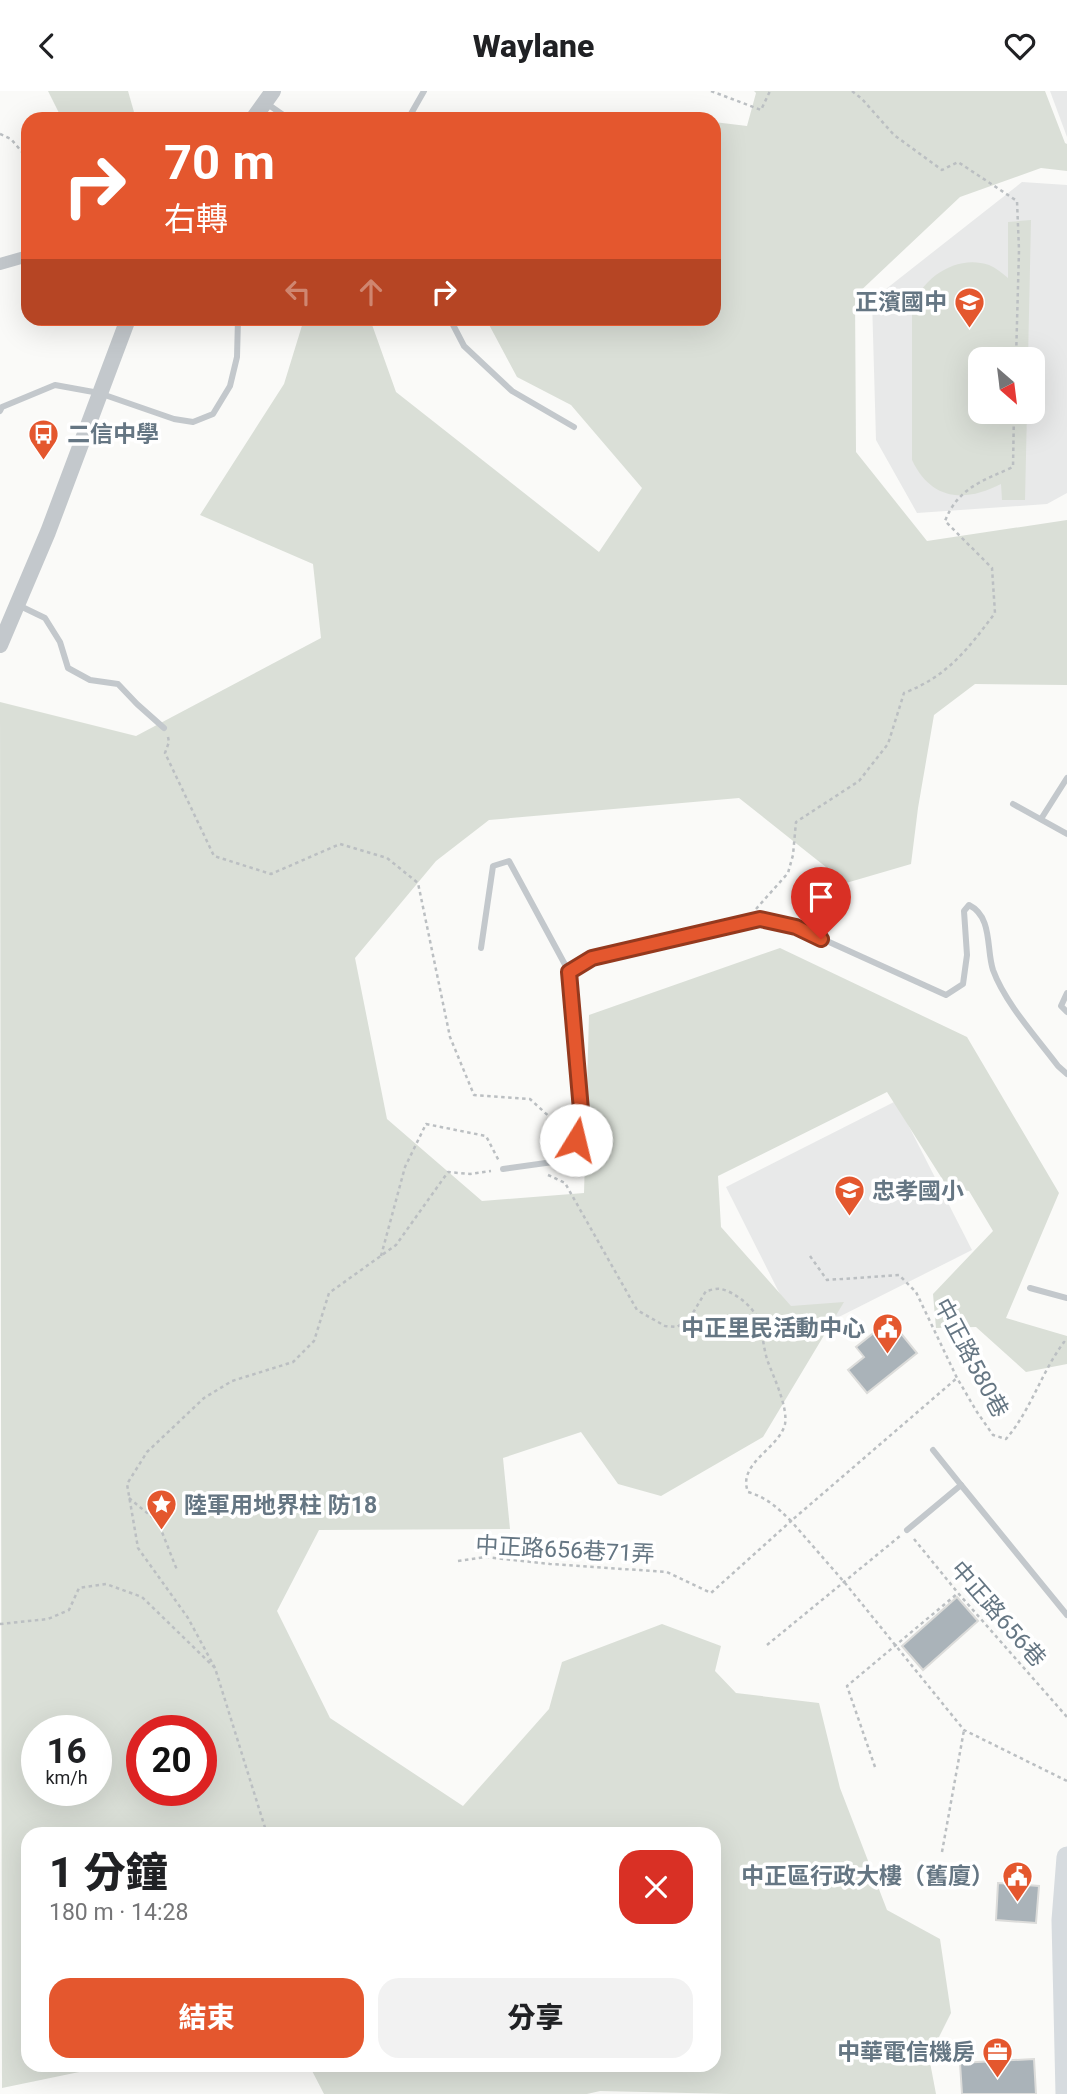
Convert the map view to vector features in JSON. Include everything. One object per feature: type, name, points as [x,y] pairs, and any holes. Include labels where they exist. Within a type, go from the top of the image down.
[{"type":"main road","points":[[1066,2094],[1062,1920],[1067,1857]]},
{"type":"street","points":[[258,112],[269,96]]},
{"type":"street","points":[[0,263],[21,258]]},
{"type":"street","points":[[0,645],[48,532],[125,326]]},
{"type":"lane","points":[[412,112],[424,91]]},
{"type":"lane","points":[[269,96],[283,112]]},
{"type":"lane","points":[[0,411],[2,407],[55,385],[99,393],[174,419],[193,422],[213,414],[230,386],[237,357],[238,326]]},
{"type":"lane","points":[[454,326],[464,346],[512,391],[573,427]]},
{"type":"lane","points":[[18,605],[45,618],[60,642],[68,668],[90,680],[118,684],[137,705],[164,727]]},
{"type":"lane","points":[[1041,820],[1067,778]]},
{"type":"lane","points":[[1013,804],[1067,834]]},
{"type":"lane","points":[[481,948],[492,866],[509,861],[569,972],[583,1133],[553,1161],[503,1169]]},
{"type":"lane","points":[[569,972],[592,958],[760,919],[796,927],[946,995],[963,984],[967,955],[964,911],[970,905],[976,908],[990,937],[992,968],[1007,995],[1058,1066],[1067,1074]]},
{"type":"lane","points":[[1067,993],[1061,1006],[1067,1012]]},
{"type":"lane","points":[[1030,1288],[1067,1298]]},
{"type":"lane","points":[[933,1450],[1067,1615]]},
{"type":"lane","points":[[906,1530],[961,1485]]},
{"type":"path","points":[[711,91],[761,110],[770,91]]},
{"type":"path","points":[[852,91],[894,135],[942,170],[958,162],[1017,201],[1019,250],[1016,347]]},
{"type":"path","points":[[0,134],[11,139],[21,151]]},
{"type":"path","points":[[753,913],[788,873],[793,855],[796,822],[859,781],[888,744],[904,693],[942,674],[969,647],[995,613],[992,568],[944,521],[952,503],[972,486],[1013,467],[1014,424]]},
{"type":"path","points":[[164,727],[169,742],[165,753],[214,856],[271,874],[340,844],[387,858],[418,883],[450,1037],[474,1095],[530,1099],[576,1140]]},
{"type":"path","points":[[265,1827],[215,1668],[188,1618],[138,1548],[127,1484],[147,1452],[204,1398],[232,1381],[293,1361],[314,1341],[328,1293],[381,1256],[396,1245],[448,1172],[470,1174],[503,1169],[486,1136],[426,1124],[405,1167],[381,1256]]},
{"type":"path","points":[[529,1165],[565,1183],[637,1310],[665,1327],[677,1327],[690,1318],[706,1291],[720,1288],[736,1295],[758,1317],[766,1358],[779,1391],[786,1421],[781,1435],[750,1468],[746,1487],[748,1492],[775,1505],[791,1521],[964,1730],[1067,1781]]},
{"type":"path","name":"中正路580巷","points":[[810,1256],[827,1280],[899,1275],[916,1292],[957,1378],[993,1435],[1006,1439],[1029,1408],[1048,1364],[1063,1342],[1067,1343]]},
{"type":"path","points":[[791,1521],[957,1378]]},
{"type":"path","points":[[129,1498],[158,1522],[177,1570]]},
{"type":"path","name":"中正路656巷71弄","points":[[458,1560],[485,1557],[667,1571],[712,1594],[791,1521]]},
{"type":"path","points":[[767,1645],[906,1530]]},
{"type":"path","name":"中正路656巷","points":[[906,1530],[1067,1717]]},
{"type":"path","points":[[0,1624],[48,1619],[69,1610],[79,1588],[106,1584],[142,1597],[215,1668]]},
{"type":"path","points":[[874,1767],[846,1686],[958,1593]]},
{"type":"path","points":[[942,1852],[964,1730]]},
{"type":"shaded area","points":[[48,91],[128,91],[134,112],[58,112]]},
{"type":"shaded area","points":[[754,91],[1045,91],[1067,144],[1067,171],[1041,168],[960,197],[855,296],[856,452],[927,541],[1067,520],[1067,685],[975,684],[934,715],[911,864],[846,883],[739,798],[489,820],[436,861],[355,958],[387,1119],[482,1201],[584,1193],[589,1015],[780,948],[967,1037],[1059,1193],[1006,1318],[1067,1336],[1067,1364],[1026,1372],[976,1327],[936,1328],[933,1294],[993,1231],[969,1191],[948,1188],[887,1092],[718,1176],[721,1227],[791,1306],[844,1302],[763,1437],[661,1496],[618,1484],[581,1432],[503,1458],[510,1529],[319,1530],[277,1611],[330,1718],[463,1806],[549,1709],[562,1662],[662,1624],[721,1646],[715,1671],[736,1693],[819,1703],[840,1788],[887,1910],[940,1939],[951,2013],[929,2057],[936,2094],[600,2091],[587,2094],[324,2094],[313,2072],[721,2072],[721,1827],[21,1827],[21,2072],[79,2072],[2,2088],[0,702],[136,736],[321,638],[313,564],[200,515],[284,384],[302,326],[372,326],[396,392],[599,552],[642,488],[571,405],[517,377],[490,326],[721,326],[721,123],[747,126],[756,93]]},
{"type":"shaded area","points":[[1050,91],[1067,91],[1067,137]]},
{"type":"shaded area","name":"正濱國中","points":[[1022,182],[1067,185],[1067,493],[1047,504],[917,513],[876,440],[872,300]]},
{"type":"shaded area","points":[[1031,220],[1028,347],[968,347],[968,424],[1027,424],[1025,500],[1002,500],[1001,484],[974,494],[950,494],[929,483],[912,460],[912,307],[924,286],[953,266],[977,262],[997,269],[1008,278],[1008,222]]},
{"type":"shaded area","name":"忠孝國小","points":[[896,1101],[972,1250],[801,1336],[726,1187]]},
{"type":"building","name":"中正里民活動中心","points":[[890,1320],[917,1353],[867,1393],[848,1370],[864,1357],[856,1347]]},
{"type":"building","points":[[957,1597],[978,1621],[923,1670],[902,1646]]},
{"type":"building","name":"中正區行政大樓（舊廈）","points":[[998,1883],[1039,1886],[1036,1923],[996,1920]]},
{"type":"building","name":"中華電信機房","points":[[1034,2059],[1036,2094],[962,2094],[960,2063]]},
{"type":"place","name":"正濱國中","points":[[970,329]]},
{"type":"place","name":"二信中學","points":[[44,461]]},
{"type":"place","name":"忠孝國小","points":[[849,1218]]},
{"type":"place","name":"中正里民活動中心","points":[[888,1355]]},
{"type":"place","name":"陸軍用地界柱 防18","points":[[161,1532]]},
{"type":"place","name":"中正區行政大樓（舊廈）","points":[[1017,1903]]},
{"type":"place","name":"中華電信機房","points":[[998,2079]]},
{"type":"route","points":[[576,1140],[583,1133],[569,972],[592,958],[760,919],[796,927],[821,939]]}]
